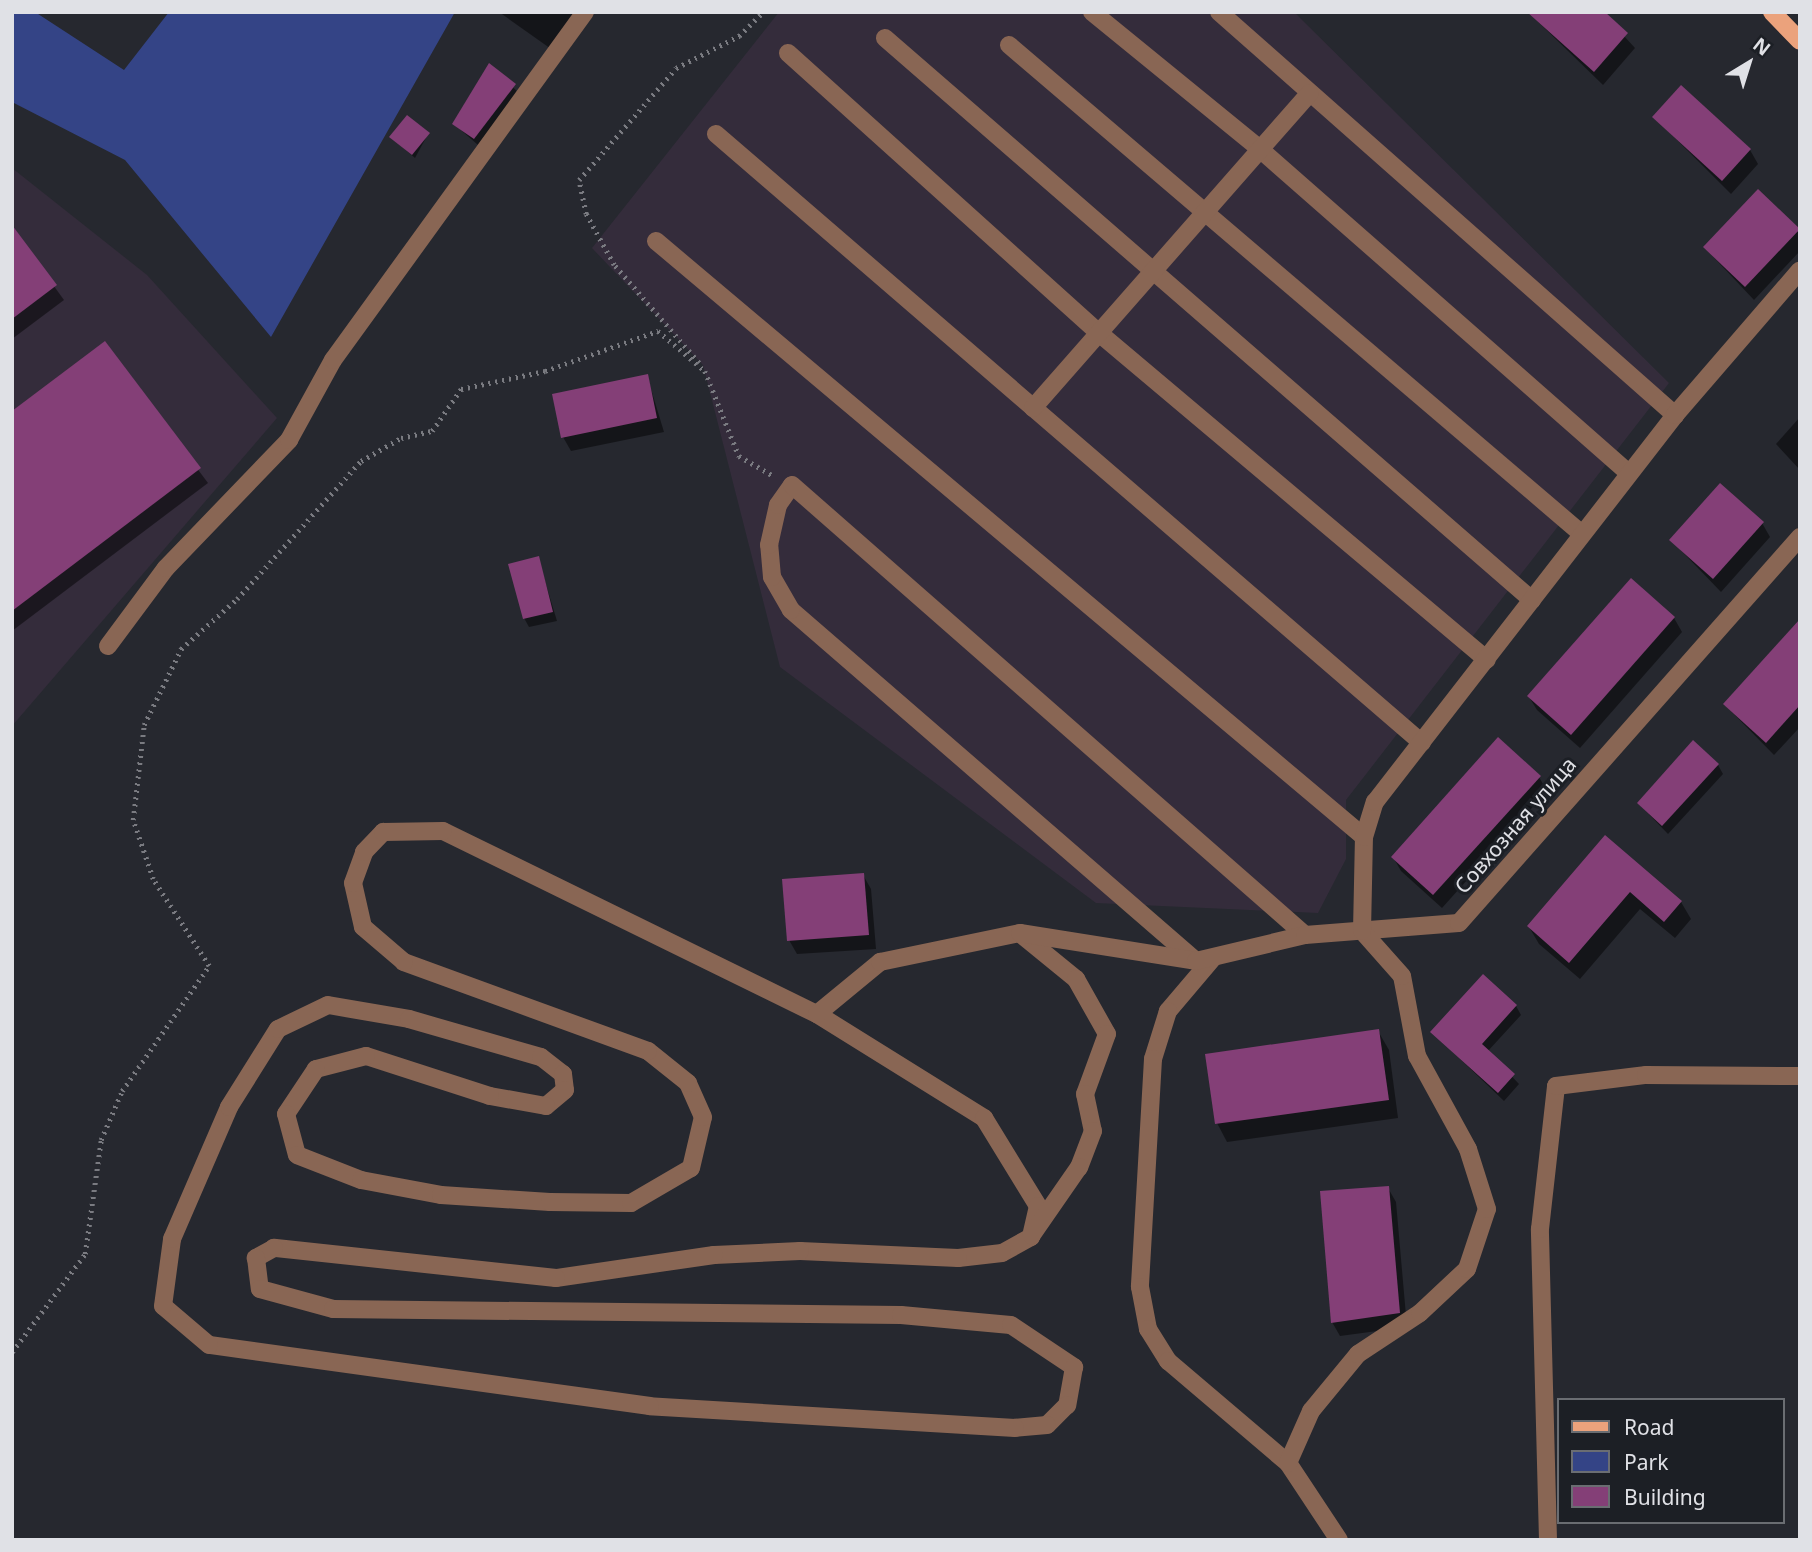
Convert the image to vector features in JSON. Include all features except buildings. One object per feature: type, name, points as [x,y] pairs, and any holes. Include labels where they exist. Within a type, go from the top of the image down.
[{"type":"main road","points":[[1773,12],[1800,41]]},
{"type":"street","points":[[108,646],[166,568],[289,440],[333,359],[585,12]]},
{"type":"street","points":[[1092,12],[1261,150],[1629,473]]},
{"type":"street","points":[[1219,12],[1675,415]]},
{"type":"street","points":[[885,38],[1532,600]]},
{"type":"street","points":[[1009,45],[1202,214],[1582,534]]},
{"type":"street","points":[[788,52],[1099,333],[1487,660]]},
{"type":"street","points":[[1033,408],[1156,272],[1202,214],[1310,93]]},
{"type":"street","points":[[716,134],[1422,743]]},
{"type":"street","points":[[656,241],[1364,837]]},
{"type":"street","points":[[1287,1463],[1311,1412],[1357,1354],[1420,1313],[1467,1269],[1486,1209],[1468,1149],[1417,1056],[1402,976],[1362,931],[1364,837],[1375,802],[1675,415],[1800,270]]},
{"type":"street","points":[[1196,961],[790,610],[772,577],[769,545],[778,505],[792,485],[1305,935]]},
{"type":"street","name":"Совхозная улица","points":[[817,1014],[880,962],[1020,933],[1196,961],[1305,935],[1459,923],[1800,537]]},
{"type":"street","points":[[1020,933],[1076,979],[1107,1034],[1084,1094],[1093,1131],[1079,1167],[1031,1237],[1002,1253],[958,1258],[800,1251],[714,1255],[556,1278],[274,1248],[256,1258],[260,1289],[333,1309],[901,1315],[1011,1325],[1074,1367],[1066,1405],[1047,1425],[1014,1428],[650,1406],[209,1345],[163,1306],[172,1239],[229,1107],[278,1029],[327,1004],[409,1019],[541,1057],[563,1074],[565,1090],[546,1106],[534,1104],[366,1056],[316,1069],[286,1114],[297,1155],[361,1180],[427,1193],[550,1202],[631,1203],[691,1168],[703,1117],[688,1083],[648,1051],[404,962],[363,927],[353,883],[364,852],[383,832],[443,831],[817,1014],[984,1118],[1038,1206],[1031,1237]]},
{"type":"street","points":[[1223,955],[1210,958],[1168,1011],[1153,1059],[1140,1287],[1148,1329],[1168,1361],[1287,1463],[1339,1540]]},
{"type":"street","points":[[1548,1540],[1540,1229],[1556,1086],[1646,1075],[1800,1076]]},
{"type":"path","points":[[763,12],[739,36],[676,68],[579,180],[586,214],[614,265],[705,371],[739,456],[792,485]]},
{"type":"path","points":[[12,1352],[85,1254],[101,1140],[122,1091],[209,966],[153,879],[133,820],[144,725],[181,649],[237,599],[361,461],[401,438],[432,431],[461,388],[545,371],[658,331],[705,371]]},
{"type":"shaded area","points":[[779,12],[1294,12],[1669,383],[1346,800],[1346,859],[1318,913],[1096,903],[780,667],[703,365],[592,248]]},
{"type":"shaded area","points":[[12,168],[147,275],[277,418],[12,726]]},
{"type":"green space","points":[[12,12],[35,12],[124,70],[169,12],[455,12],[271,337],[125,160],[12,102]]}]
